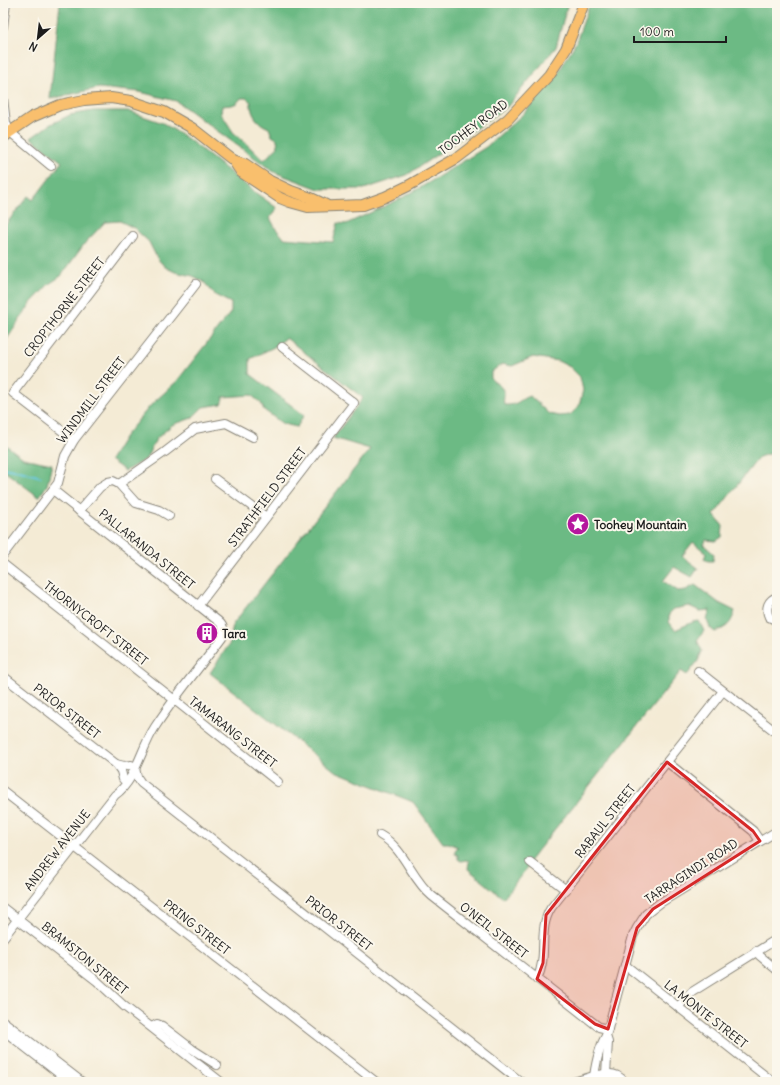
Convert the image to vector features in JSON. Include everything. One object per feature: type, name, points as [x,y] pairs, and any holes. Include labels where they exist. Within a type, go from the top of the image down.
[{"type":"main road","name":"TOOHEY ROAD","points":[[6,135],[32,117],[60,105],[84,100],[111,98],[131,101],[164,112],[178,119],[233,160],[245,164],[270,181],[290,191],[312,198],[326,205],[363,205],[408,186],[457,158],[508,119],[549,75],[566,49],[584,3]]},
{"type":"street","points":[[3,26],[6,3]]},
{"type":"street","points":[[3,98],[6,135],[52,166]]},
{"type":"street","name":"CROPTHORNE STREET","points":[[74,440],[13,393],[133,236]]},
{"type":"street","name":"WINDMILL STREET","points":[[3,555],[58,483],[68,449],[74,440],[196,284]]},
{"type":"street","name":"STRATHFIELD STREET","points":[[198,606],[354,403],[282,347]]},
{"type":"street","points":[[119,484],[195,429],[226,423],[253,437]]},
{"type":"street","points":[[215,479],[266,517]]},
{"type":"street","points":[[79,511],[100,486],[104,483],[113,481],[119,484],[136,503],[159,510],[169,516]]},
{"type":"street","name":"PALLARANDA STREET","points":[[53,490],[221,623],[224,628]]},
{"type":"street","name":"THORNYCROFT STREET","points":[[3,564],[175,700]]},
{"type":"street","points":[[777,597],[770,602],[767,609],[769,616],[777,621]]},
{"type":"street","name":"ANDREW AVENUE","points":[[3,938],[74,846],[115,795],[121,791],[124,781],[141,756],[142,749],[154,728],[222,637],[224,628]]},
{"type":"street","points":[[698,671],[777,733]]},
{"type":"street","name":"PRIOR STREET","points":[[3,676],[116,764],[121,771],[124,781]]},
{"type":"street","name":"RABAUL STREET","points":[[537,979],[543,963],[544,921],[551,908],[723,691]]},
{"type":"street","name":"TAMARANG STREET","points":[[175,700],[278,782]]},
{"type":"street","points":[[667,762],[753,830],[760,841]]},
{"type":"street","points":[[116,764],[133,767],[141,783]]},
{"type":"street","points":[[124,781],[141,783]]},
{"type":"street","name":"PRIOR STREET","points":[[141,783],[521,1082]]},
{"type":"street","name":"PRING STREET","points":[[3,792],[376,1082]]},
{"type":"street","name":"TARRAGINDI ROAD","points":[[598,1081],[603,1041],[607,1032],[635,932],[646,914],[660,903],[777,831]]},
{"type":"street","name":"O'NEIL STREET","points":[[380,835],[390,843],[407,862],[425,890],[537,979],[607,1032]]},
{"type":"street","points":[[530,862],[566,890]]},
{"type":"street","name":"BRAMSTON STREET","points":[[3,908],[97,981],[124,1006],[221,1082]]},
{"type":"street","points":[[678,1007],[692,992],[777,939]]},
{"type":"street","points":[[756,951],[777,970]]},
{"type":"street","name":"LA MONTE STREET","points":[[625,965],[772,1082]]},
{"type":"street","points":[[3,1021],[82,1082]]},
{"type":"street","name":"BRAMSTON STREET","points":[[152,1027],[157,1024],[162,1026],[217,1066]]},
{"type":"street","points":[[3,1030],[70,1082]]},
{"type":"street","name":"TARRAGINDI ROAD","points":[[606,1074],[608,1042],[607,1032]]},
{"type":"street","points":[[598,1081],[606,1074],[618,1075],[624,1082]]},
{"type":"street","points":[[573,1082],[610,1080],[619,1082]]},
{"type":"highlighted area","points":[[667,762],[753,831],[760,841],[653,909],[637,928],[608,1029],[595,1024],[537,979],[543,963],[546,915]]},
{"type":"green space","points":[[60,3],[568,3],[556,47],[507,107],[407,175],[364,189],[319,189],[274,172],[176,101],[140,92],[99,88],[50,99]],"holes":[[[241,98],[246,98],[251,102],[253,114],[258,121],[269,128],[272,136],[277,139],[278,147],[264,160],[233,132],[221,113],[222,106],[233,105]]]},
{"type":"green space","points":[[590,3],[777,3],[777,454],[768,454],[759,457],[714,515],[723,526],[722,537],[716,541],[706,540],[704,545],[714,554],[713,561],[704,559],[706,553],[693,542],[682,556],[698,568],[692,577],[674,567],[663,581],[678,591],[686,590],[695,585],[719,603],[735,611],[732,619],[726,627],[715,632],[710,628],[707,620],[710,610],[700,611],[689,606],[674,609],[669,614],[669,622],[675,630],[699,621],[704,631],[697,640],[702,651],[698,661],[687,675],[681,671],[527,864],[527,868],[503,898],[468,869],[469,861],[461,861],[458,859],[458,855],[455,854],[455,850],[458,847],[449,843],[443,843],[413,802],[335,771],[210,673],[230,643],[233,624],[370,449],[333,438],[363,398],[286,338],[274,347],[250,359],[250,374],[304,415],[297,427],[283,424],[264,410],[261,403],[251,395],[223,397],[222,404],[203,407],[192,418],[172,425],[156,439],[146,459],[125,471],[110,460],[125,436],[151,405],[177,381],[231,312],[231,303],[215,295],[204,282],[193,276],[175,272],[165,267],[157,258],[149,242],[134,228],[120,221],[105,222],[85,243],[61,276],[49,284],[31,303],[3,345],[3,228],[28,196],[33,200],[62,162],[31,138],[49,125],[70,115],[93,111],[128,111],[163,123],[188,139],[277,208],[270,218],[276,229],[284,238],[333,242],[338,223],[346,224],[400,199],[486,147],[522,115],[554,80],[576,42]],"holes":[[[533,357],[558,361],[570,367],[580,377],[583,390],[579,406],[570,415],[559,416],[549,414],[530,396],[516,403],[504,405],[504,392],[501,387],[491,379],[491,372],[502,364],[512,366]]]},
{"type":"green space","points":[[3,443],[23,458],[52,464],[47,485],[39,497],[3,470]]},
{"type":"waterway","points":[[3,468],[41,477]]},
{"type":"place","name":"Toohey Mountain","points":[[578,524]]},
{"type":"place","name":"Tara","points":[[207,633]]}]
